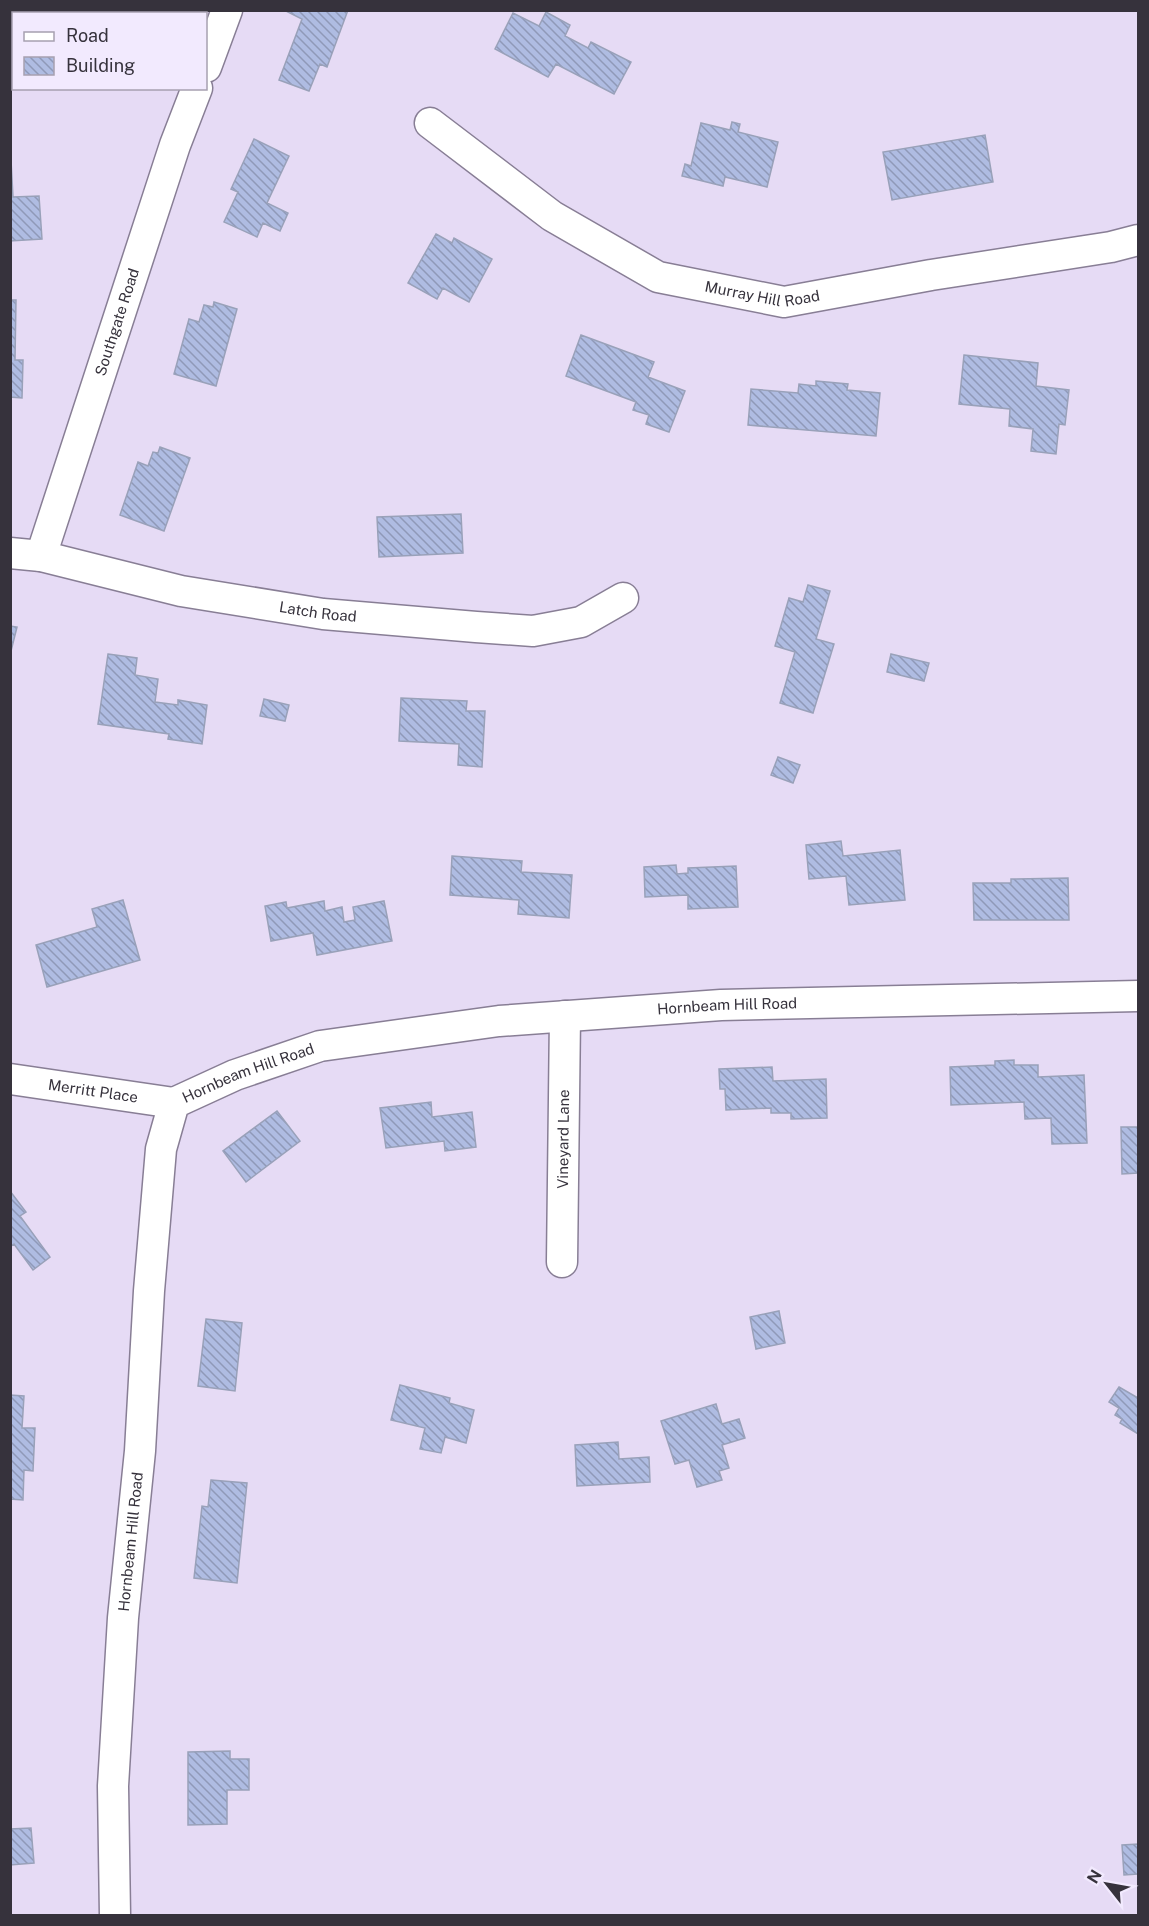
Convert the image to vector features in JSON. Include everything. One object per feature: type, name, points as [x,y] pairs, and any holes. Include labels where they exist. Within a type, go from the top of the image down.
[{"type":"street","points":[[207,64],[227,10]]},
{"type":"street","name":"Southgate Road","points":[[41,556],[175,145],[196,90]]},
{"type":"street","name":"Murray Hill Road","points":[[430,123],[552,216],[658,277],[784,302],[931,275],[1111,247],[1138,240]]},
{"type":"street","name":"Latch Road","points":[[10,553],[41,556],[182,591],[311,613],[499,629],[533,631],[581,622],[623,598]]},
{"type":"street","name":"Hornbeam Hill Road","points":[[115,1916],[113,1786],[123,1618],[140,1451],[149,1291],[161,1149],[174,1103],[235,1075],[320,1046],[498,1021],[720,1005],[1138,996]]},
{"type":"street","name":"Vineyard Lane","points":[[562,1262],[565,1016]]},
{"type":"street","name":"Merritt Place","points":[[10,1079],[174,1103]]},
{"type":"building","points":[[10,10],[12,10],[12,81],[10,81]]},
{"type":"building","points":[[284,10],[348,10],[327,67],[320,64],[309,91],[279,80],[302,19]]},
{"type":"building","points":[[546,12],[570,25],[565,36],[588,48],[591,42],[631,62],[614,94],[556,64],[548,77],[495,49],[513,13],[539,26]]},
{"type":"building","points":[[732,122],[740,124],[738,132],[778,142],[767,187],[725,177],[723,186],[682,176],[685,164],[691,166],[701,123],[730,130]]},
{"type":"building","points":[[985,135],[993,182],[892,200],[883,152]]},
{"type":"building","points":[[254,139],[289,156],[267,203],[288,213],[280,231],[263,223],[257,237],[224,222],[238,192],[231,189]]},
{"type":"building","points":[[10,142],[13,197],[39,196],[42,239],[10,241]]},
{"type":"building","points":[[436,234],[452,243],[454,238],[492,259],[469,302],[443,288],[437,299],[408,283]]},
{"type":"building","points":[[10,300],[16,300],[15,360],[23,360],[22,398],[10,397]]},
{"type":"building","points":[[214,302],[237,309],[216,386],[174,374],[189,319],[199,322],[204,305],[213,307]]},
{"type":"building","points":[[581,335],[654,362],[648,377],[685,391],[669,432],[646,424],[649,415],[633,410],[636,402],[566,376]]},
{"type":"building","points":[[964,355],[1038,363],[1036,386],[1069,390],[1065,425],[1059,424],[1056,454],[1031,451],[1033,429],[1009,426],[1010,409],[959,404]]},
{"type":"building","points":[[816,381],[848,384],[847,390],[880,393],[876,436],[748,425],[751,389],[798,393],[799,384],[816,386]]},
{"type":"building","points":[[160,447],[190,458],[164,531],[120,515],[138,462],[148,466],[153,452],[158,453]]},
{"type":"building","points":[[461,514],[463,553],[379,557],[377,517]]},
{"type":"building","points":[[808,585],[830,591],[816,639],[834,644],[813,713],[780,703],[795,652],[775,646],[789,598],[803,602]]},
{"type":"building","points":[[10,626],[17,627],[10,655]]},
{"type":"building","points":[[108,654],[137,658],[135,675],[158,679],[155,702],[178,705],[178,700],[207,705],[202,744],[168,739],[169,734],[98,724]]},
{"type":"building","points":[[891,654],[929,663],[924,681],[887,672]]},
{"type":"building","points":[[401,698],[467,701],[466,711],[485,711],[482,767],[458,765],[459,744],[399,741]]},
{"type":"building","points":[[264,699],[289,705],[285,721],[260,716]]},
{"type":"building","points":[[778,757],[800,765],[793,783],[771,775]]},
{"type":"building","points":[[841,841],[843,856],[900,850],[905,900],[849,905],[846,876],[809,879],[806,845]]},
{"type":"building","points":[[452,856],[522,861],[521,872],[572,875],[569,918],[518,914],[519,900],[450,895]]},
{"type":"building","points":[[676,865],[677,874],[688,873],[688,868],[736,866],[738,907],[688,909],[688,895],[645,897],[644,867]]},
{"type":"building","points":[[1068,878],[1069,920],[974,920],[973,883],[1011,883],[1011,879]]},
{"type":"building","points":[[123,900],[140,960],[47,987],[36,945],[97,927],[92,909]]},
{"type":"building","points":[[324,901],[325,911],[342,907],[344,922],[355,920],[353,907],[384,901],[392,941],[317,955],[313,933],[271,941],[265,906],[286,902],[287,908]]},
{"type":"building","points":[[1014,1060],[1014,1065],[1038,1065],[1038,1077],[1084,1075],[1087,1143],[1052,1144],[1051,1118],[1025,1119],[1024,1102],[951,1105],[950,1067],[995,1065],[995,1061]]},
{"type":"building","points":[[772,1067],[773,1081],[826,1079],[827,1118],[791,1119],[791,1113],[771,1113],[771,1108],[726,1110],[725,1089],[720,1089],[719,1069]]},
{"type":"building","points":[[431,1102],[432,1117],[472,1112],[476,1147],[445,1151],[444,1141],[386,1148],[380,1108]]},
{"type":"building","points":[[277,1111],[300,1141],[246,1182],[223,1151]]},
{"type":"building","points":[[1121,1127],[1138,1127],[1138,1173],[1122,1174]]},
{"type":"building","points":[[10,1191],[26,1212],[20,1216],[50,1257],[33,1270],[14,1244],[10,1247]]},
{"type":"building","points":[[779,1311],[785,1343],[756,1349],[750,1317]]},
{"type":"building","points":[[206,1319],[242,1323],[235,1391],[198,1386]]},
{"type":"building","points":[[400,1385],[450,1398],[449,1403],[474,1410],[466,1443],[445,1437],[441,1453],[420,1449],[425,1428],[391,1420]]},
{"type":"building","points":[[1119,1387],[1138,1398],[1138,1434],[1120,1423],[1122,1419],[1115,1415],[1119,1408],[1109,1402]]},
{"type":"building","points":[[10,1395],[24,1396],[22,1428],[35,1428],[33,1471],[24,1470],[23,1500],[10,1499]]},
{"type":"building","points":[[716,1404],[722,1424],[739,1419],[745,1438],[722,1445],[729,1468],[719,1471],[722,1480],[697,1487],[689,1460],[675,1464],[661,1421]]},
{"type":"building","points":[[618,1442],[619,1459],[649,1457],[650,1482],[577,1486],[575,1445]]},
{"type":"building","points":[[211,1480],[247,1483],[237,1583],[194,1578],[202,1506],[208,1507]]},
{"type":"building","points":[[230,1751],[230,1759],[249,1759],[249,1790],[227,1790],[227,1824],[188,1825],[188,1752]]},
{"type":"building","points":[[31,1828],[34,1863],[10,1865],[10,1829]]},
{"type":"building","points":[[1138,1844],[1138,1874],[1124,1875],[1122,1845]]}]
